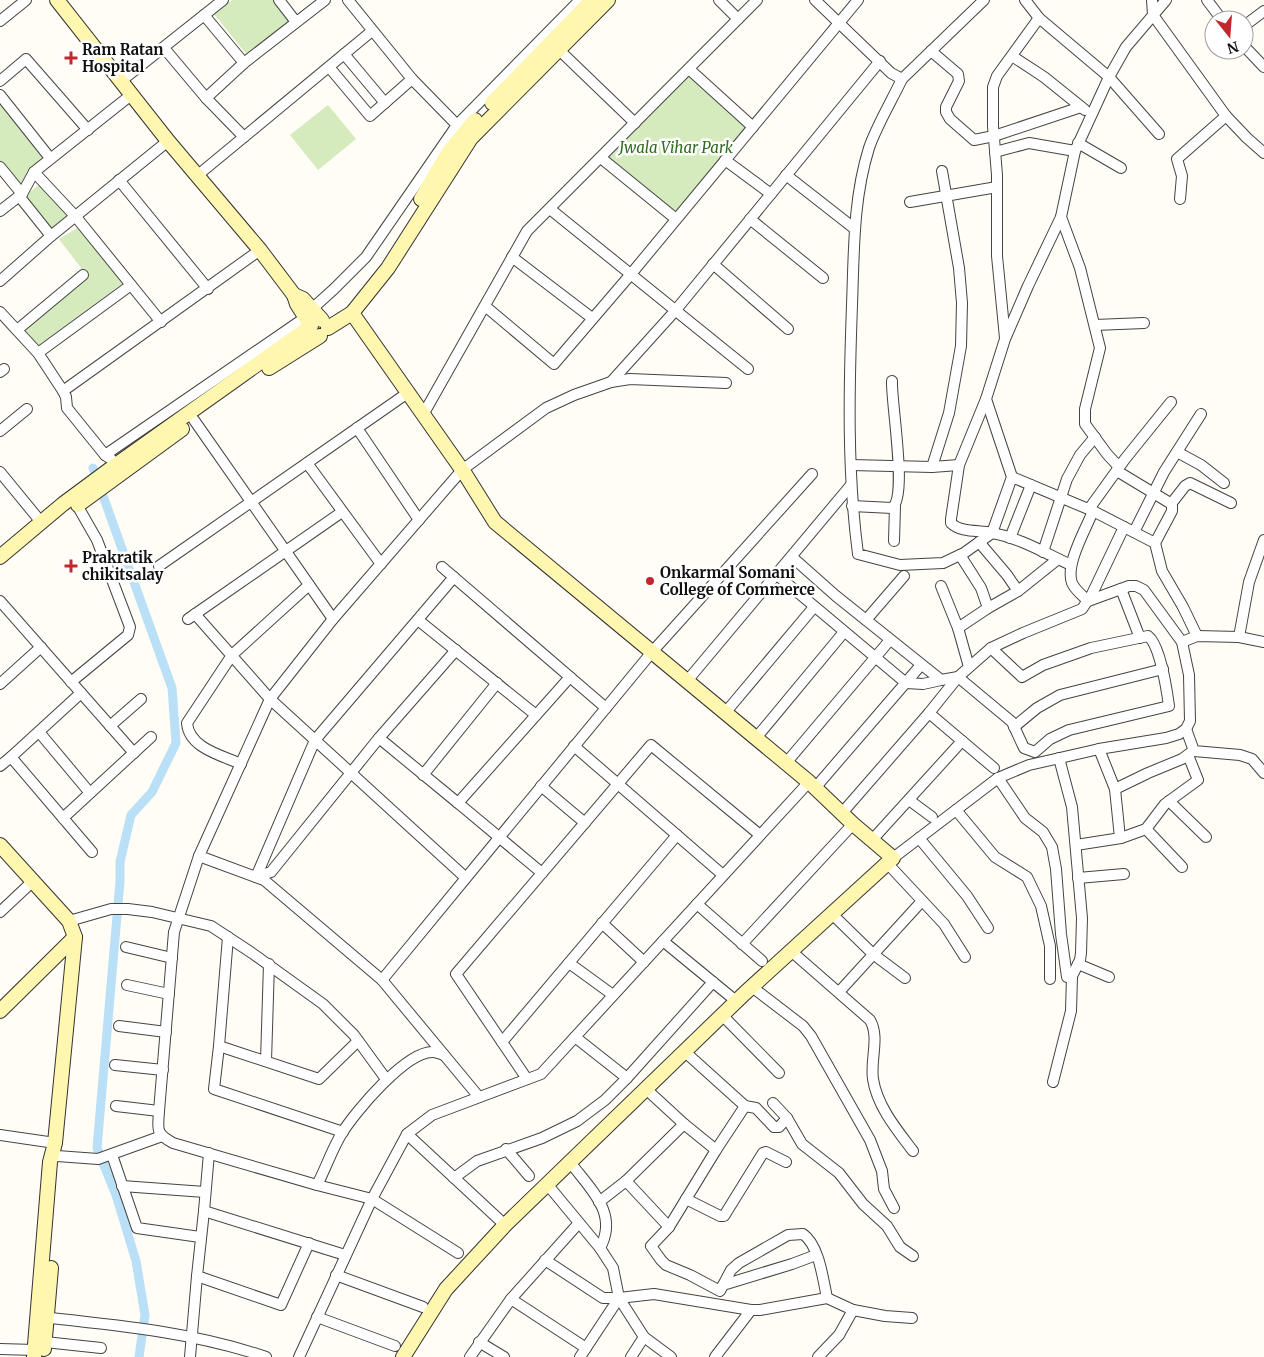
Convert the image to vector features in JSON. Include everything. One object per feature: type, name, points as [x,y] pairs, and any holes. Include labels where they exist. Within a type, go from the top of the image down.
[{"type":"street","points":[[0,21],[26,0]]},
{"type":"street","points":[[57,0],[131,95],[260,250],[294,294],[297,304],[318,322]]},
{"type":"street","points":[[121,81],[223,0]]},
{"type":"street","points":[[279,0],[296,22]]},
{"type":"street","points":[[206,98],[244,64],[325,0]]},
{"type":"street","points":[[348,0],[412,79],[462,134]]},
{"type":"street","points":[[113,466],[194,420],[276,362],[318,322],[334,289],[366,257],[462,134],[580,0]]},
{"type":"street","points":[[555,46],[592,0]]},
{"type":"street","points":[[0,569],[78,501],[113,466],[234,374],[359,295],[383,265],[448,153],[462,134],[555,46],[608,0]]},
{"type":"street","points":[[719,0],[738,19]]},
{"type":"street","points":[[424,413],[527,231],[757,0]]},
{"type":"street","points":[[815,0],[896,76]]},
{"type":"street","points":[[485,306],[554,364],[858,0]]},
{"type":"street","points":[[984,0],[931,51],[896,76],[870,146],[858,191],[852,227],[849,411],[852,506],[858,554],[900,565],[943,563],[960,555],[992,533],[1012,477],[986,398]]},
{"type":"street","points":[[1024,0],[1039,18],[1109,77],[1159,134]]},
{"type":"street","points":[[1152,0],[1152,15],[1226,116],[1264,153]]},
{"type":"street","points":[[1071,565],[1010,538],[992,533],[961,529],[951,523],[950,519],[960,465],[986,398],[1005,339],[1061,217],[1077,147],[1109,77],[1126,47],[1166,0]]},
{"type":"street","points":[[1260,0],[1264,5]]},
{"type":"street","points":[[1254,18],[1264,10]]},
{"type":"street","points":[[204,15],[244,64]]},
{"type":"street","points":[[1005,339],[997,256],[997,187],[993,87],[997,76],[1039,18]]},
{"type":"street","points":[[198,175],[372,31]]},
{"type":"street","points":[[555,46],[635,123]]},
{"type":"street","points":[[164,48],[206,98],[244,137]]},
{"type":"street","points":[[931,51],[955,70],[959,77],[959,81],[946,107],[947,115],[974,140],[994,136],[1081,107]]},
{"type":"street","points":[[344,54],[385,103]]},
{"type":"street","points":[[1012,56],[1044,76],[1091,116]]},
{"type":"street","points":[[1254,56],[1264,67]]},
{"type":"street","points":[[0,81],[26,59],[88,130]]},
{"type":"street","points":[[611,382],[675,311],[880,61]]},
{"type":"street","points":[[329,67],[370,116],[412,79]]},
{"type":"street","points":[[689,69],[753,127]]},
{"type":"street","points":[[0,95],[50,158]]},
{"type":"street","points":[[0,211],[21,195],[34,172],[131,95]]},
{"type":"street","points":[[1180,199],[1182,176],[1177,159],[1226,116]]},
{"type":"street","points":[[318,322],[352,313],[388,268],[462,134]]},
{"type":"street","points":[[0,281],[51,236],[168,140]]},
{"type":"street","points":[[995,152],[1029,144],[1077,147],[1121,168]]},
{"type":"street","points":[[601,158],[676,219]]},
{"type":"street","points":[[725,160],[771,194]]},
{"type":"street","points":[[0,167],[51,236]]},
{"type":"street","points":[[932,467],[949,413],[961,346],[962,303],[960,268],[948,195],[942,171]]},
{"type":"street","points":[[34,172],[76,217],[161,322]]},
{"type":"street","points":[[786,175],[852,227]]},
{"type":"street","points":[[119,180],[208,289]]},
{"type":"street","points":[[910,202],[997,187]]},
{"type":"street","points":[[550,209],[748,369]]},
{"type":"street","points":[[1061,217],[1080,268],[1100,348],[1085,409],[1085,424],[1118,469],[1171,504]]},
{"type":"street","points":[[750,219],[823,278]]},
{"type":"street","points":[[63,391],[260,250]]},
{"type":"street","points":[[512,257],[592,318]]},
{"type":"street","points":[[714,264],[788,328]]},
{"type":"street","points":[[17,330],[83,275]]},
{"type":"street","points":[[38,353],[131,285]]},
{"type":"street","points":[[0,312],[38,353],[63,391],[66,397],[67,408],[113,466]]},
{"type":"street","points":[[352,313],[424,413],[496,522],[786,763],[872,840],[890,858],[922,901],[944,924],[965,957]]},
{"type":"street","points":[[1094,325],[1144,323]]},
{"type":"street","points":[[458,1253],[372,1199],[317,1186],[173,1143],[162,1136],[158,1129],[159,1111],[174,932],[199,856],[270,699],[333,619],[462,470],[546,408],[574,395],[611,382],[630,380],[726,383]]},
{"type":"street","points":[[892,382],[891,392],[896,418],[899,466],[894,541]]},
{"type":"street","points":[[159,566],[409,392]]},
{"type":"street","points":[[1085,604],[1072,584],[1070,576],[1071,565],[1091,510],[1118,469],[1170,402]]},
{"type":"street","points":[[0,431],[28,409]]},
{"type":"street","points":[[1134,532],[1154,493],[1200,414]]},
{"type":"street","points":[[194,420],[333,619]]},
{"type":"street","points":[[356,428],[419,520]]},
{"type":"street","points":[[1043,552],[1060,497],[1072,468],[1095,437]]},
{"type":"street","points":[[1177,452],[1201,465],[1224,483]]},
{"type":"street","points":[[307,462],[380,564]]},
{"type":"street","points":[[851,465],[932,467],[960,465]]},
{"type":"street","points":[[0,472],[41,522]]},
{"type":"street","points":[[382,980],[652,652],[812,474]]},
{"type":"street","points":[[1012,477],[1091,510],[1155,543]]},
{"type":"street","points":[[1197,636],[1162,571],[1155,543],[1172,511],[1171,504],[1185,486],[1190,483],[1231,503]]},
{"type":"street","points":[[688,681],[851,485]]},
{"type":"street","points":[[1010,538],[1031,485]]},
{"type":"street","points":[[0,557],[41,522],[78,501]]},
{"type":"street","points":[[71,682],[128,635],[130,627],[97,540],[78,501]]},
{"type":"street","points":[[852,506],[888,508],[895,506]]},
{"type":"street","points":[[342,512],[192,617],[232,656],[270,699],[466,878]]},
{"type":"street","points":[[1085,604],[1124,527]]},
{"type":"street","points":[[1239,637],[1249,582],[1264,540]]},
{"type":"street","points":[[979,542],[1018,591]]},
{"type":"street","points":[[960,555],[981,588],[988,608]]},
{"type":"street","points":[[792,557],[940,680]]},
{"type":"street","points":[[958,628],[1018,591],[1058,559]]},
{"type":"street","points":[[442,566],[606,708]]},
{"type":"street","points":[[776,575],[906,683],[923,684],[958,677],[1012,722],[1024,748],[1036,752],[1050,739],[1069,730],[1170,706],[1162,669],[1152,640],[1148,636],[1091,648],[1043,665],[1022,677],[991,648]]},
{"type":"street","points":[[866,620],[904,576]]},
{"type":"street","points":[[256,877],[315,740],[454,577]]},
{"type":"street","points":[[241,764],[199,745],[188,731],[187,723],[232,656],[309,585]]},
{"type":"street","points":[[941,586],[958,628],[969,667]]},
{"type":"street","points":[[317,1317],[399,1351],[500,1220],[547,1184],[646,1089],[722,1015],[732,997],[752,987],[890,858],[956,810],[996,773],[1099,749],[1166,738],[1179,734],[1186,729],[1190,721],[1189,675],[1182,642],[1144,590],[1136,586],[1129,586],[1085,604],[991,648],[958,677],[842,813]]},
{"type":"street","points":[[1121,588],[1140,638]]},
{"type":"street","points":[[0,601],[134,753]]},
{"type":"street","points":[[725,713],[814,607]]},
{"type":"street","points":[[418,620],[536,715]]},
{"type":"street","points":[[756,738],[844,632]]},
{"type":"street","points":[[1182,642],[1197,636],[1239,637],[1264,642]]},
{"type":"street","points":[[786,763],[890,640]]},
{"type":"street","points":[[0,684],[41,647]]},
{"type":"street","points":[[256,877],[270,872],[379,738],[456,650]]},
{"type":"street","points":[[299,1357],[372,1199],[407,1134],[432,1115],[541,1074],[723,875],[812,785],[921,665]]},
{"type":"street","points":[[1014,727],[1037,708],[1060,695],[1162,669]]},
{"type":"street","points":[[458,803],[570,677]]},
{"type":"street","points":[[424,775],[497,683]]},
{"type":"street","points":[[0,766],[81,693]]},
{"type":"street","points":[[110,726],[141,698]]},
{"type":"street","points":[[929,713],[996,773],[1025,818],[1043,832],[1052,847],[1067,977],[1072,976]]},
{"type":"street","points":[[1076,845],[1120,838],[1146,829],[1169,801],[1198,780],[1186,729]]},
{"type":"street","points":[[39,732],[90,793]]},
{"type":"street","points":[[63,818],[150,737]]},
{"type":"street","points":[[379,738],[542,873]]},
{"type":"street","points":[[872,840],[962,741]]},
{"type":"street","points":[[574,746],[723,875]]},
{"type":"street","points":[[527,1079],[456,974],[651,746],[760,836]]},
{"type":"street","points":[[1099,749],[1115,789],[1120,838]]},
{"type":"street","points":[[1115,789],[1191,753],[1240,755],[1252,759],[1264,773]]},
{"type":"street","points":[[11,757],[92,852]]},
{"type":"street","points":[[1053,1082],[1071,1011],[1072,976],[1081,953],[1082,918],[1072,807],[1059,758]]},
{"type":"street","points":[[541,786],[585,823]]},
{"type":"street","points":[[909,800],[932,817]]},
{"type":"street","points":[[1169,801],[1206,837]]},
{"type":"street","points":[[956,810],[995,857],[1028,877],[1041,906],[1050,946],[1050,979]]},
{"type":"street","points":[[742,944],[853,824]]},
{"type":"street","points":[[1146,829],[1182,867]]},
{"type":"street","points":[[502,1042],[677,835]]},
{"type":"street","points":[[919,838],[967,896],[988,928]]},
{"type":"street","points":[[0,845],[69,921],[75,937],[56,1149],[50,1162],[39,1352]]},
{"type":"street","points":[[199,856],[264,880],[382,980],[479,1097]]},
{"type":"street","points":[[1078,878],[1124,874]]},
{"type":"street","points":[[0,912],[32,882]]},
{"type":"street","points":[[839,992],[922,901]]},
{"type":"street","points":[[697,904],[762,961]]},
{"type":"street","points":[[69,921],[111,909],[128,909],[179,917],[211,926],[269,964],[323,1004],[358,1041],[386,1079]]},
{"type":"street","points":[[832,914],[873,954],[905,978]]},
{"type":"street","points":[[602,923],[644,962]]},
{"type":"street","points":[[0,1011],[75,937]]},
{"type":"street","points":[[228,937],[220,1046],[214,1089],[343,1132]]},
{"type":"street","points":[[663,941],[732,997]]},
{"type":"street","points":[[126,947],[172,958]]},
{"type":"street","points":[[791,951],[870,1020],[873,1026],[873,1078],[877,1093],[895,1128],[913,1151]]},
{"type":"street","points":[[569,963],[614,995]]},
{"type":"street","points":[[266,1061],[269,964]]},
{"type":"street","points":[[1078,964],[1109,977]]},
{"type":"street","points":[[454,1178],[477,1161],[506,1149],[542,1138],[577,1121],[605,1100],[713,982]]},
{"type":"street","points":[[127,985],[169,994]]},
{"type":"street","points":[[752,987],[803,1026],[811,1036],[870,1140],[882,1172],[884,1188],[894,1208]]},
{"type":"street","points":[[722,1015],[779,1073]]},
{"type":"street","points":[[120,1026],[166,1032]]},
{"type":"street","points":[[575,1037],[627,1078]]},
{"type":"street","points":[[220,1046],[319,1079],[358,1041]]},
{"type":"street","points":[[684,1051],[745,1106],[756,1108],[774,1127],[779,1127],[787,1118]]},
{"type":"street","points":[[317,1186],[343,1132],[386,1079],[404,1065],[420,1056],[432,1052],[444,1055]]},
{"type":"street","points":[[115,1065],[162,1070]]},
{"type":"street","points":[[646,1089],[716,1150]]},
{"type":"street","points":[[773,1103],[787,1118],[802,1144],[839,1173],[863,1204],[886,1226],[897,1244],[913,1256]]},
{"type":"street","points":[[116,1106],[159,1111]]},
{"type":"street","points":[[745,1106],[669,1227],[651,1246],[661,1260],[672,1268],[720,1291],[731,1270],[739,1264],[788,1235],[799,1233],[806,1236],[816,1255],[827,1298]]},
{"type":"street","points":[[599,1202],[626,1181],[684,1124]]},
{"type":"street","points":[[407,1134],[500,1220]]},
{"type":"street","points":[[0,1135],[56,1149],[106,1157],[162,1136]]},
{"type":"street","points":[[506,1149],[529,1176]]},
{"type":"street","points":[[686,1199],[720,1216],[724,1216],[763,1153],[766,1152],[786,1162]]},
{"type":"street","points":[[190,1357],[200,1237],[210,1153]]},
{"type":"street","points":[[106,1157],[122,1186],[136,1228],[200,1237]]},
{"type":"street","points":[[570,1162],[604,1211],[607,1230],[600,1248]]},
{"type":"street","points":[[626,1181],[669,1227]]},
{"type":"street","points":[[547,1184],[578,1224],[600,1248],[613,1268],[619,1298],[644,1337],[671,1357]]},
{"type":"street","points":[[122,1186],[206,1192]]},
{"type":"street","points":[[204,1211],[345,1255]]},
{"type":"street","points":[[470,1357],[511,1299],[578,1224]]},
{"type":"street","points":[[197,1276],[281,1305],[309,1243]]},
{"type":"street","points":[[723,1285],[816,1255]]},
{"type":"street","points":[[545,1260],[603,1298],[654,1294],[751,1310],[827,1298],[853,1310],[885,1316],[912,1318]]},
{"type":"street","points":[[336,1275],[423,1307]]},
{"type":"street","points":[[511,1299],[583,1353],[619,1298]]},
{"type":"street","points":[[715,1357],[751,1310]]},
{"type":"street","points":[[818,1357],[839,1335],[853,1310]]},
{"type":"street","points":[[42,1317],[133,1327],[228,1345],[260,1356]]},
{"type":"street","points":[[631,1357],[644,1337]]},
{"type":"street","points":[[479,1342],[504,1357]]},
{"type":"street","points":[[0,1349],[39,1352],[101,1348]]},
{"type":"green space","points":[[232,0],[273,0],[294,25],[251,60],[214,14]]},
{"type":"green space","name":"Jwala Vihar Park","points":[[689,69],[753,127],[676,219],[601,158]]},
{"type":"green space","points":[[0,95],[55,159],[20,187],[0,162]]},
{"type":"green space","points":[[328,105],[356,139],[318,170],[290,135]]},
{"type":"green space","points":[[41,183],[74,221],[54,234],[24,197]]},
{"type":"green space","points":[[79,227],[123,283],[36,347],[22,331],[88,277],[59,239]]},
{"type":"waterway","points":[[93,468],[172,688],[176,743],[152,792],[131,815],[120,862],[120,881],[97,1148],[116,1195],[136,1261],[145,1315],[139,1357]]},
{"type":"place","name":"Ram Ratan Hospital","points":[[71,58]]},
{"type":"place","name":"Prakratik chikitsalay","points":[[71,566]]},
{"type":"place","name":"Onkarmal Somani College of Commerce","points":[[650,581]]}]
